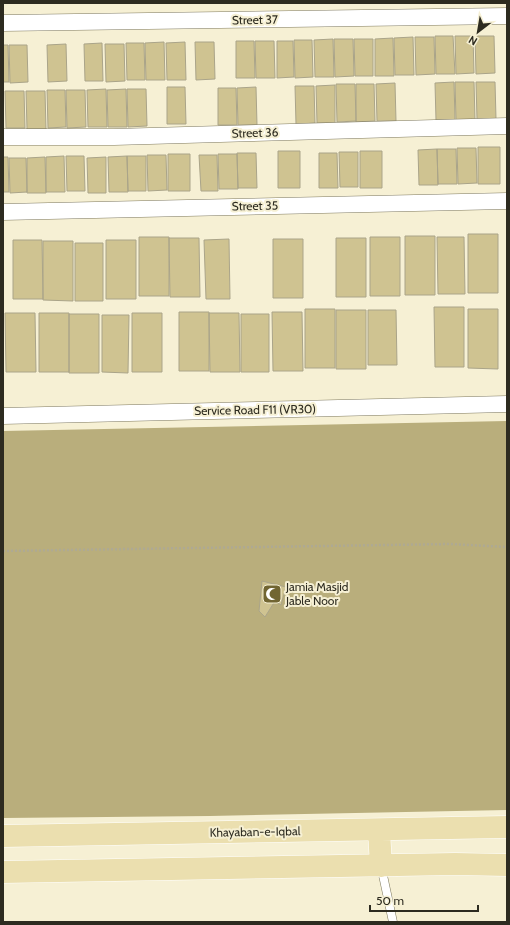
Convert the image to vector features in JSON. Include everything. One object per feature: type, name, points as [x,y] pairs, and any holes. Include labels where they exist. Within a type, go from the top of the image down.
[{"type":"main road","name":"Khayaban-e-Iqbal","points":[[3,836],[507,827]]},
{"type":"main road","points":[[379,830],[381,866]]},
{"type":"main road","points":[[3,872],[507,865]]},
{"type":"street","name":"Street 37","points":[[3,23],[507,16]]},
{"type":"street","name":"Street 36","points":[[3,138],[114,137],[507,126]]},
{"type":"street","name":"Street 35","points":[[3,212],[507,201]]},
{"type":"street","name":"Service Road F11 (VR30)","points":[[3,416],[507,404]]},
{"type":"lane","points":[[381,866],[393,922]]},
{"type":"path","points":[[3,551],[450,544],[507,547]]},
{"type":"shaded area","points":[[507,421],[507,810],[210,816],[3,818],[3,431]]},
{"type":"building","points":[[435,36],[453,36],[455,74],[436,74]]},
{"type":"building","points":[[455,36],[473,36],[474,73],[456,74]]},
{"type":"building","points":[[475,36],[494,36],[495,73],[476,74]]},
{"type":"building","points":[[413,37],[414,75],[395,75],[394,38]]},
{"type":"building","points":[[415,37],[434,37],[435,74],[416,75]]},
{"type":"building","points":[[393,38],[394,76],[375,76],[375,39]]},
{"type":"building","points":[[333,39],[334,77],[315,77],[314,40]]},
{"type":"building","points":[[334,39],[353,39],[354,76],[335,77]]},
{"type":"building","points":[[354,39],[373,39],[373,76],[355,76]]},
{"type":"building","points":[[294,40],[312,40],[313,77],[295,78]]},
{"type":"building","points":[[236,41],[254,41],[255,78],[236,78]]},
{"type":"building","points":[[255,41],[274,41],[275,78],[256,78]]},
{"type":"building","points":[[277,41],[293,41],[294,77],[277,78]]},
{"type":"building","points":[[164,42],[165,80],[146,80],[145,43]]},
{"type":"building","points":[[185,42],[186,80],[167,80],[166,43]]},
{"type":"building","points":[[195,42],[214,42],[215,79],[196,80]]},
{"type":"building","points":[[102,43],[103,81],[85,81],[84,44]]},
{"type":"building","points":[[126,43],[144,43],[145,80],[127,80]]},
{"type":"building","points":[[66,44],[67,81],[48,82],[47,45]]},
{"type":"building","points":[[105,44],[124,44],[125,81],[106,82]]},
{"type":"building","points":[[3,45],[8,45],[9,82],[3,82]]},
{"type":"building","points":[[9,45],[27,45],[28,82],[10,83]]},
{"type":"building","points":[[454,82],[455,120],[436,120],[435,83]]},
{"type":"building","points":[[455,82],[474,82],[475,120],[456,120]]},
{"type":"building","points":[[476,82],[495,82],[496,119],[477,119]]},
{"type":"building","points":[[395,83],[396,121],[377,121],[376,84]]},
{"type":"building","points":[[336,84],[355,84],[356,121],[337,122]]},
{"type":"building","points":[[356,84],[374,84],[375,121],[356,122]]},
{"type":"building","points":[[335,85],[335,123],[317,123],[316,86]]},
{"type":"building","points":[[295,86],[314,86],[315,123],[296,124]]},
{"type":"building","points":[[167,87],[185,87],[186,124],[167,124]]},
{"type":"building","points":[[256,87],[257,125],[238,125],[237,88]]},
{"type":"building","points":[[218,88],[236,88],[237,125],[218,125]]},
{"type":"building","points":[[106,89],[107,127],[88,127],[87,90]]},
{"type":"building","points":[[126,89],[127,127],[108,127],[107,90]]},
{"type":"building","points":[[127,89],[146,89],[147,126],[128,127]]},
{"type":"building","points":[[47,90],[65,90],[66,127],[48,128]]},
{"type":"building","points":[[66,90],[85,90],[86,127],[67,128]]},
{"type":"building","points":[[5,91],[24,91],[25,128],[6,128]]},
{"type":"building","points":[[26,91],[45,91],[46,129],[27,129]]},
{"type":"building","points":[[478,147],[500,147],[500,184],[478,184]]},
{"type":"building","points":[[457,148],[476,148],[477,183],[458,184]]},
{"type":"building","points":[[437,149],[438,185],[419,185],[418,150]]},
{"type":"building","points":[[437,149],[456,149],[457,184],[438,184]]},
{"type":"building","points":[[278,151],[300,151],[300,188],[278,188]]},
{"type":"building","points":[[360,151],[382,151],[382,188],[360,188]]},
{"type":"building","points":[[339,152],[358,152],[358,187],[340,187]]},
{"type":"building","points":[[237,153],[256,153],[257,188],[238,188]]},
{"type":"building","points":[[319,153],[337,153],[338,188],[319,188]]},
{"type":"building","points":[[168,154],[190,154],[190,191],[168,191]]},
{"type":"building","points":[[218,154],[237,154],[238,189],[219,189]]},
{"type":"building","points":[[147,155],[166,155],[167,190],[148,191]]},
{"type":"building","points":[[199,155],[217,155],[218,191],[201,191]]},
{"type":"building","points":[[64,156],[65,192],[46,192],[46,157]]},
{"type":"building","points":[[66,156],[84,156],[85,191],[67,191]]},
{"type":"building","points":[[127,156],[146,156],[146,191],[128,191]]},
{"type":"building","points":[[127,156],[128,192],[109,192],[108,157]]},
{"type":"building","points":[[3,157],[8,157],[9,192],[3,192]]},
{"type":"building","points":[[45,157],[46,193],[27,193],[27,158]]},
{"type":"building","points":[[106,157],[106,193],[88,193],[87,158]]},
{"type":"building","points":[[9,158],[26,158],[27,192],[10,193]]},
{"type":"building","points":[[468,234],[498,234],[498,293],[468,293]]},
{"type":"building","points":[[405,236],[435,236],[435,295],[405,295]]},
{"type":"building","points":[[139,237],[169,237],[169,296],[139,296]]},
{"type":"building","points":[[370,237],[400,237],[400,296],[370,296]]},
{"type":"building","points":[[437,237],[464,237],[465,294],[438,294]]},
{"type":"building","points":[[169,238],[199,238],[200,297],[170,297]]},
{"type":"building","points":[[336,238],[366,238],[366,297],[336,297]]},
{"type":"building","points":[[229,239],[230,299],[206,299],[204,240]]},
{"type":"building","points":[[273,239],[303,239],[303,298],[273,298]]},
{"type":"building","points":[[13,240],[42,240],[43,299],[13,299]]},
{"type":"building","points":[[106,240],[136,240],[136,299],[106,299]]},
{"type":"building","points":[[43,241],[73,241],[73,301],[43,300]]},
{"type":"building","points":[[75,243],[103,243],[103,301],[75,301]]},
{"type":"building","points":[[434,307],[464,307],[464,367],[435,367]]},
{"type":"building","points":[[305,309],[335,309],[335,368],[305,368]]},
{"type":"building","points":[[468,309],[498,309],[498,369],[468,368]]},
{"type":"building","points":[[336,310],[366,310],[366,369],[336,369]]},
{"type":"building","points":[[368,310],[396,310],[397,365],[368,365]]},
{"type":"building","points":[[179,312],[209,312],[209,371],[179,371]]},
{"type":"building","points":[[272,312],[302,312],[303,371],[273,371]]},
{"type":"building","points":[[5,313],[35,313],[36,372],[6,372]]},
{"type":"building","points":[[39,313],[69,313],[69,372],[39,372]]},
{"type":"building","points":[[132,313],[162,313],[162,372],[132,372]]},
{"type":"building","points":[[209,313],[239,313],[240,372],[210,372]]},
{"type":"building","points":[[69,314],[99,314],[99,373],[69,373]]},
{"type":"building","points":[[241,314],[269,314],[269,372],[241,372]]},
{"type":"building","points":[[102,315],[129,315],[128,373],[102,372]]},
{"type":"building","name":"Jamia Masjid Jable Noor","points":[[262,581],[286,587],[281,605],[275,601],[265,617],[259,611]]},
{"type":"place","name":"Jamia Masjid Jable Noor","points":[[272,594]]}]
